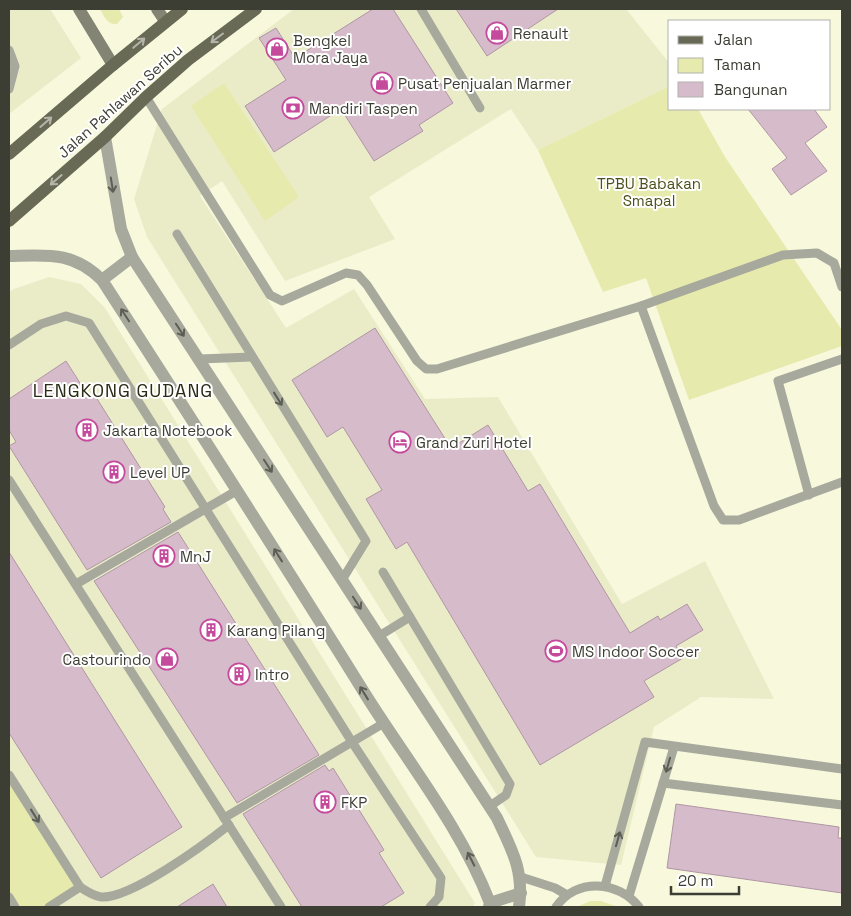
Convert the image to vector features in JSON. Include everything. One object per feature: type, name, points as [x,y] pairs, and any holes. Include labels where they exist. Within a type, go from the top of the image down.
[{"type":"main road","points":[[79,9],[113,65]]},
{"type":"main road","points":[[157,9],[165,21]]},
{"type":"main road","name":"Jalan Pahlawan Seribu","points":[[9,154],[165,21],[182,9]]},
{"type":"main road","name":"Jalan Pahlawan Seribu","points":[[9,222],[188,60],[256,9]]},
{"type":"street","points":[[104,137],[113,195],[121,229],[132,257],[490,806],[518,862],[521,892],[519,907]]},
{"type":"street","points":[[9,256],[54,255],[73,259],[89,267],[102,280],[462,842],[490,905],[521,892]]},
{"type":"street","points":[[102,280],[132,257]]},
{"type":"lane","points":[[422,9],[480,108]]},
{"type":"lane","points":[[9,50],[15,66],[9,89]]},
{"type":"lane","points":[[146,97],[270,295],[282,301],[346,273],[358,275],[367,284],[417,361],[426,369],[438,369],[641,306],[783,255],[817,253],[834,263],[842,287]]},
{"type":"lane","points":[[177,234],[366,541],[342,580]]},
{"type":"lane","points":[[641,306],[714,506],[723,520],[739,520],[842,482]]},
{"type":"lane","points":[[9,345],[41,324],[66,316],[88,323],[352,742],[441,878],[439,897],[430,907]]},
{"type":"lane","points":[[199,359],[252,357]]},
{"type":"lane","points":[[809,494],[778,381],[842,359]]},
{"type":"lane","points":[[9,480],[281,907]]},
{"type":"lane","points":[[76,584],[238,490]]},
{"type":"lane","points":[[383,572],[510,784],[506,795],[490,806]]},
{"type":"lane","points":[[379,636],[410,617]]},
{"type":"lane","points":[[9,775],[80,888],[99,897],[115,896],[182,860],[227,822],[384,723]]},
{"type":"lane","points":[[605,886],[645,742],[842,768]]},
{"type":"lane","points":[[629,896],[674,747]]},
{"type":"lane","points":[[663,784],[842,805]]},
{"type":"lane","points":[[520,877],[555,888],[567,895]]},
{"type":"lane","points":[[556,907],[567,895],[579,889],[605,886],[629,896],[639,907]]},
{"type":"lane","points":[[49,907],[80,888]]},
{"type":"lane","points":[[9,897],[15,907]]},
{"type":"shaded area","points":[[9,9],[50,9],[81,58],[9,114]]},
{"type":"shaded area","points":[[294,9],[626,9],[668,62],[668,87],[538,150],[511,109],[369,197],[395,239],[285,281],[222,181],[200,196],[286,328],[354,289],[425,399],[498,397],[622,604],[705,561],[774,699],[701,697],[654,727],[621,865],[536,857],[147,237],[134,199],[162,109]]},
{"type":"shaded area","points":[[49,277],[81,284],[105,308],[475,903],[473,907],[9,907],[9,292]]},
{"type":"green space","points":[[100,9],[119,9],[123,17],[117,24],[111,23],[106,20]]},
{"type":"green space","points":[[224,83],[299,197],[265,221],[191,106]]},
{"type":"green space","name":"TPBU Babakan Smapal","points":[[668,87],[668,110],[699,110],[725,157],[842,330],[842,346],[689,400],[646,278],[603,292],[538,150]]},
{"type":"green space","points":[[9,775],[80,887],[49,907],[15,907],[9,897]]},
{"type":"green space","points":[[590,901],[601,901],[618,907],[577,907]]},
{"type":"building","name":"Pusat Penjualan Marmer","points":[[373,9],[393,9],[453,103],[419,125],[423,131],[374,161],[341,109],[274,152],[245,106],[286,80],[259,38],[276,28],[295,58]]},
{"type":"building","name":"Renault","points":[[456,9],[558,9],[487,56]]},
{"type":"building","points":[[749,110],[815,110],[827,127],[805,143],[827,171],[791,195],[772,169],[787,158]]},
{"type":"building","points":[[375,328],[451,448],[488,425],[528,491],[540,484],[630,633],[658,616],[660,620],[687,604],[703,630],[676,646],[683,658],[644,681],[654,697],[540,765],[407,542],[396,549],[366,499],[382,490],[343,427],[327,437],[292,380]]},
{"type":"building","points":[[66,361],[89,397],[94,394],[165,507],[163,509],[171,522],[87,570],[9,446],[16,442],[9,430],[9,399]]},
{"type":"building","points":[[178,532],[319,755],[237,803],[94,581]]},
{"type":"building","points":[[9,552],[182,827],[101,878],[9,733]]},
{"type":"building","points":[[325,765],[329,771],[333,768],[384,850],[379,853],[404,893],[381,907],[302,907],[243,814]]},
{"type":"building","points":[[676,804],[839,827],[838,838],[842,838],[842,893],[667,868]]},
{"type":"building","points":[[213,884],[227,907],[177,907]]},
{"type":"place","name":"Renault","points":[[497,33]]},
{"type":"place","name":"Bengkel Mora Jaya","points":[[277,49]]},
{"type":"place","name":"Pusat Penjualan Marmer","points":[[382,83]]},
{"type":"place","name":"Mandiri Taspen","points":[[293,108]]},
{"type":"place","name":"Jakarta Notebook","points":[[87,430]]},
{"type":"place","name":"Grand Zuri Hotel","points":[[400,442]]},
{"type":"place","name":"Level UP","points":[[114,472]]},
{"type":"place","name":"MnJ","points":[[164,556]]},
{"type":"place","name":"Karang Pilang","points":[[211,630]]},
{"type":"place","name":"MS Indoor Soccer","points":[[556,651]]},
{"type":"place","name":"Castourindo","points":[[167,659]]},
{"type":"place","name":"Intro","points":[[239,674]]},
{"type":"place","name":"FKP","points":[[325,802]]},
{"type":"district","name":"LENGKONG GUDANG","points":[[123,390]]}]
